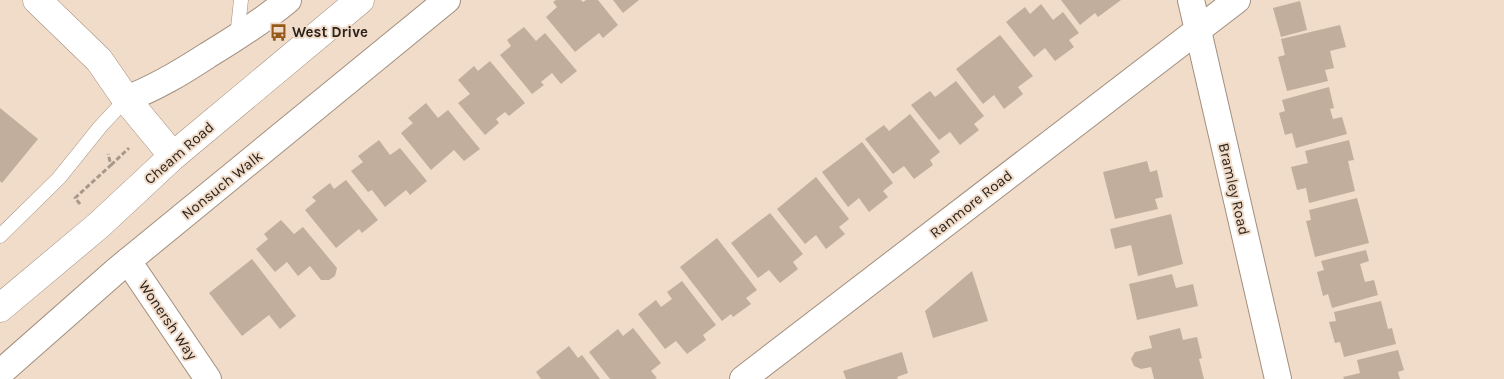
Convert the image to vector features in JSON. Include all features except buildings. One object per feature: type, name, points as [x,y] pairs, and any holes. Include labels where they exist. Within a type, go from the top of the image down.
[{"type":"main road","points":[[37,0],[99,60],[126,99],[173,156]]},
{"type":"main road","name":"Cheam Road","points":[[0,308],[99,225],[173,156],[360,0]]},
{"type":"street","points":[[126,99],[157,87],[250,29],[288,0]]},
{"type":"street","name":"Nonsuch Walk","points":[[0,373],[128,261],[447,0]]},
{"type":"street","name":"Bramley Road","points":[[1191,0],[1278,379]]},
{"type":"street","name":"Ranmore Road","points":[[750,377],[1237,0]]},
{"type":"street","name":"Wonersh Way","points":[[128,261],[208,379]]},
{"type":"lane","points":[[237,37],[241,0]]},
{"type":"lane","points":[[0,236],[59,178],[100,127],[126,99]]},
{"type":"place","name":"West Drive","points":[[278,32]]}]
